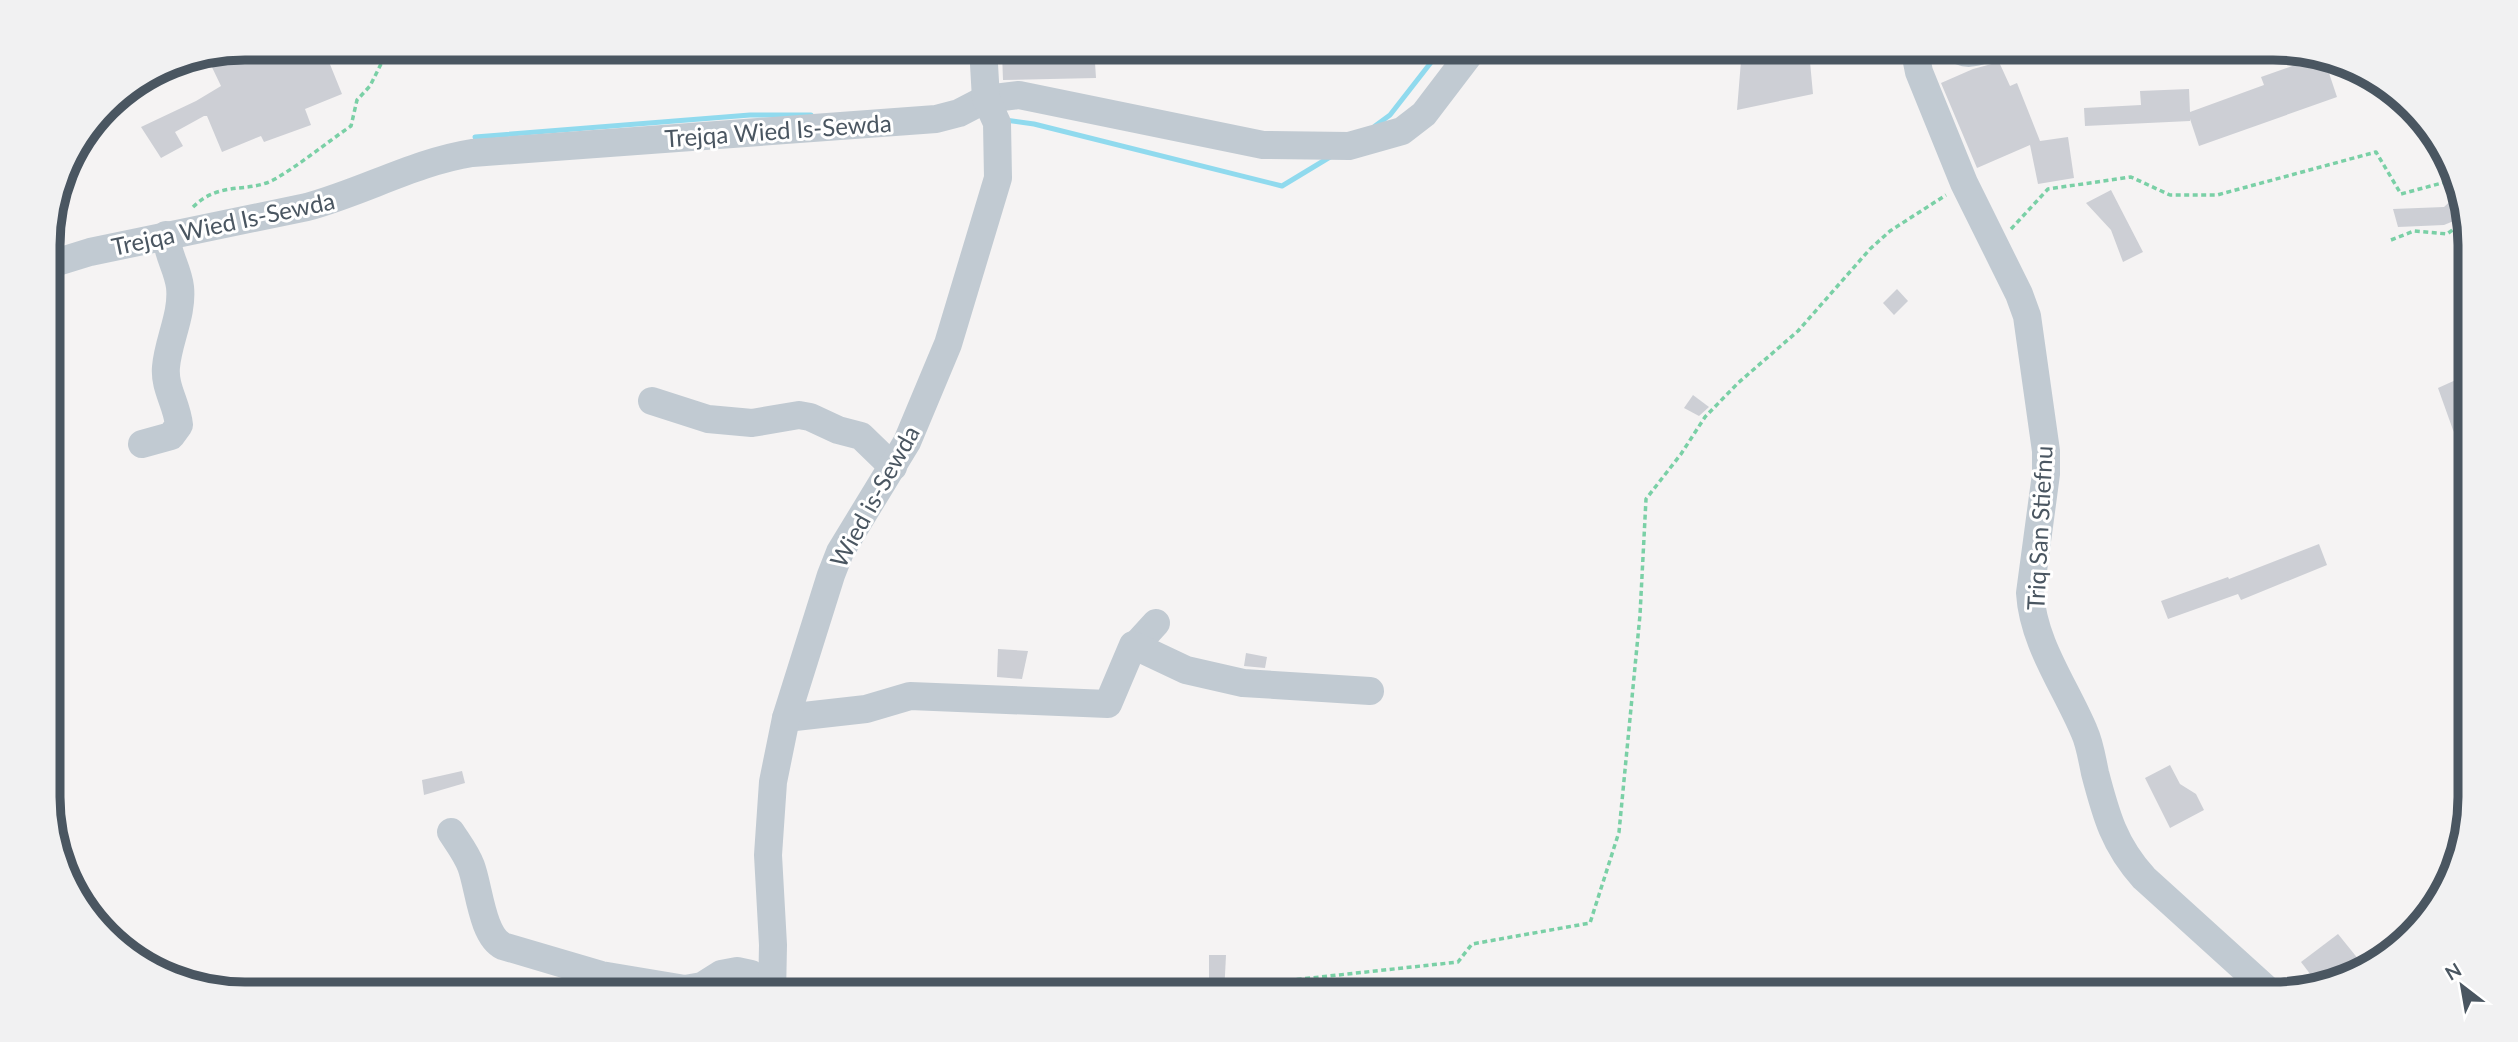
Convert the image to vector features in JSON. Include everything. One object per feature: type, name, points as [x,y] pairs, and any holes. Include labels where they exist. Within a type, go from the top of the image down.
[{"type":"street","name":"Wied is-Sewda","points":[[772,982],[768,855],[773,782],[786,718],[840,552],[907,442],[948,344],[998,178],[997,123],[986,99],[984,60]]},
{"type":"street","name":"Trejqa Wied Is-Sewda","points":[[60,261],[166,235],[335,200],[442,158],[472,153],[936,119],[959,113],[986,99],[1019,95],[1262,145],[1349,146],[1402,131],[1424,114],[1465,60]]},
{"type":"street","name":"Triq San Stiefnu","points":[[1917,60],[1964,183],[2019,294],[2027,316],[2046,452],[2046,474],[2030,593],[2035,625],[2086,735],[2105,813],[2126,855],[2144,878],[2259,982]]},
{"type":"street","points":[[142,444],[171,436],[179,425],[178,412],[166,381],[166,366],[180,302],[180,288],[169,256],[166,235]]},
{"type":"street","points":[[652,401],[708,419],[752,424],[799,415],[810,417],[838,430],[861,436],[893,467]]},
{"type":"street","points":[[786,718],[866,709],[910,696],[1108,704],[1133,645],[1135,646],[1156,623]]},
{"type":"street","points":[[1135,646],[1186,670],[1243,682],[1370,691]]},
{"type":"street","points":[[451,832],[470,864],[490,933],[497,943],[601,975],[643,982]]},
{"type":"street","points":[[708,982],[721,974],[737,971],[751,974],[760,982]]},
{"type":"path","points":[[192,208],[217,191],[272,181],[351,125],[357,100],[370,86],[381,60]]},
{"type":"path","points":[[1996,246],[2048,189],[2131,177],[2170,195],[2217,195],[2376,152],[2401,194],[2447,182]]},
{"type":"path","points":[[1274,982],[1458,962],[1472,944],[1590,923],[1619,832],[1640,615],[1646,499],[1681,454],[1705,417],[1738,383],[1798,331],[1870,249],[1890,231],[1964,183]]},
{"type":"path","points":[[2391,240],[2413,231],[2446,234],[2457,226]]},
{"type":"building","points":[[232,60],[328,60],[342,94],[305,109],[311,125],[264,142],[261,136],[222,152],[207,116],[204,116],[175,132],[183,146],[161,158],[141,127],[221,86],[210,63]]},
{"type":"building","points":[[1002,60],[1095,60],[1096,78],[1003,80]]},
{"type":"building","points":[[1820,60],[1810,62],[1813,94],[1737,110],[1741,61]]},
{"type":"building","points":[[1999,62],[2010,86],[2017,83],[2040,141],[2068,137],[2074,178],[2038,184],[2030,145],[1977,168],[1941,83],[1973,69]]},
{"type":"building","points":[[2303,62],[2327,67],[2337,97],[2199,146],[2190,119],[2085,126],[2084,108],[2141,105],[2140,91],[2189,89],[2190,112],[2264,85],[2261,77]]},
{"type":"building","points":[[2111,190],[2143,252],[2123,262],[2111,230],[2086,203]]},
{"type":"building","points":[[2453,199],[2457,220],[2444,225],[2398,227],[2393,209],[2444,207]]},
{"type":"building","points":[[1897,289],[1908,301],[1894,315],[1883,303]]},
{"type":"building","points":[[2458,379],[2458,440],[2453,430],[2438,388]]},
{"type":"building","points":[[1693,395],[1709,407],[1699,416],[1684,408]]},
{"type":"building","points":[[2319,544],[2327,565],[2241,600],[2238,594],[2168,619],[2161,601],[2228,577],[2229,579]]},
{"type":"building","points":[[998,649],[1028,651],[1022,679],[997,677]]},
{"type":"building","points":[[1246,653],[1267,657],[1265,668],[1244,666]]},
{"type":"building","points":[[2170,765],[2180,784],[2196,794],[2204,810],[2170,828],[2145,778]]},
{"type":"building","points":[[462,771],[465,783],[424,795],[422,780]]},
{"type":"building","points":[[2338,934],[2359,960],[2333,973],[2313,978],[2301,962]]},
{"type":"building","points":[[1209,955],[1226,955],[1225,982],[1209,982]]},
{"type":"waterway","points":[[1375,126],[1390,115],[1433,60]]},
{"type":"waterway","points":[[475,137],[750,115],[811,115]]},
{"type":"waterway","points":[[1005,120],[1034,124],[1282,186],[1330,157]]}]
